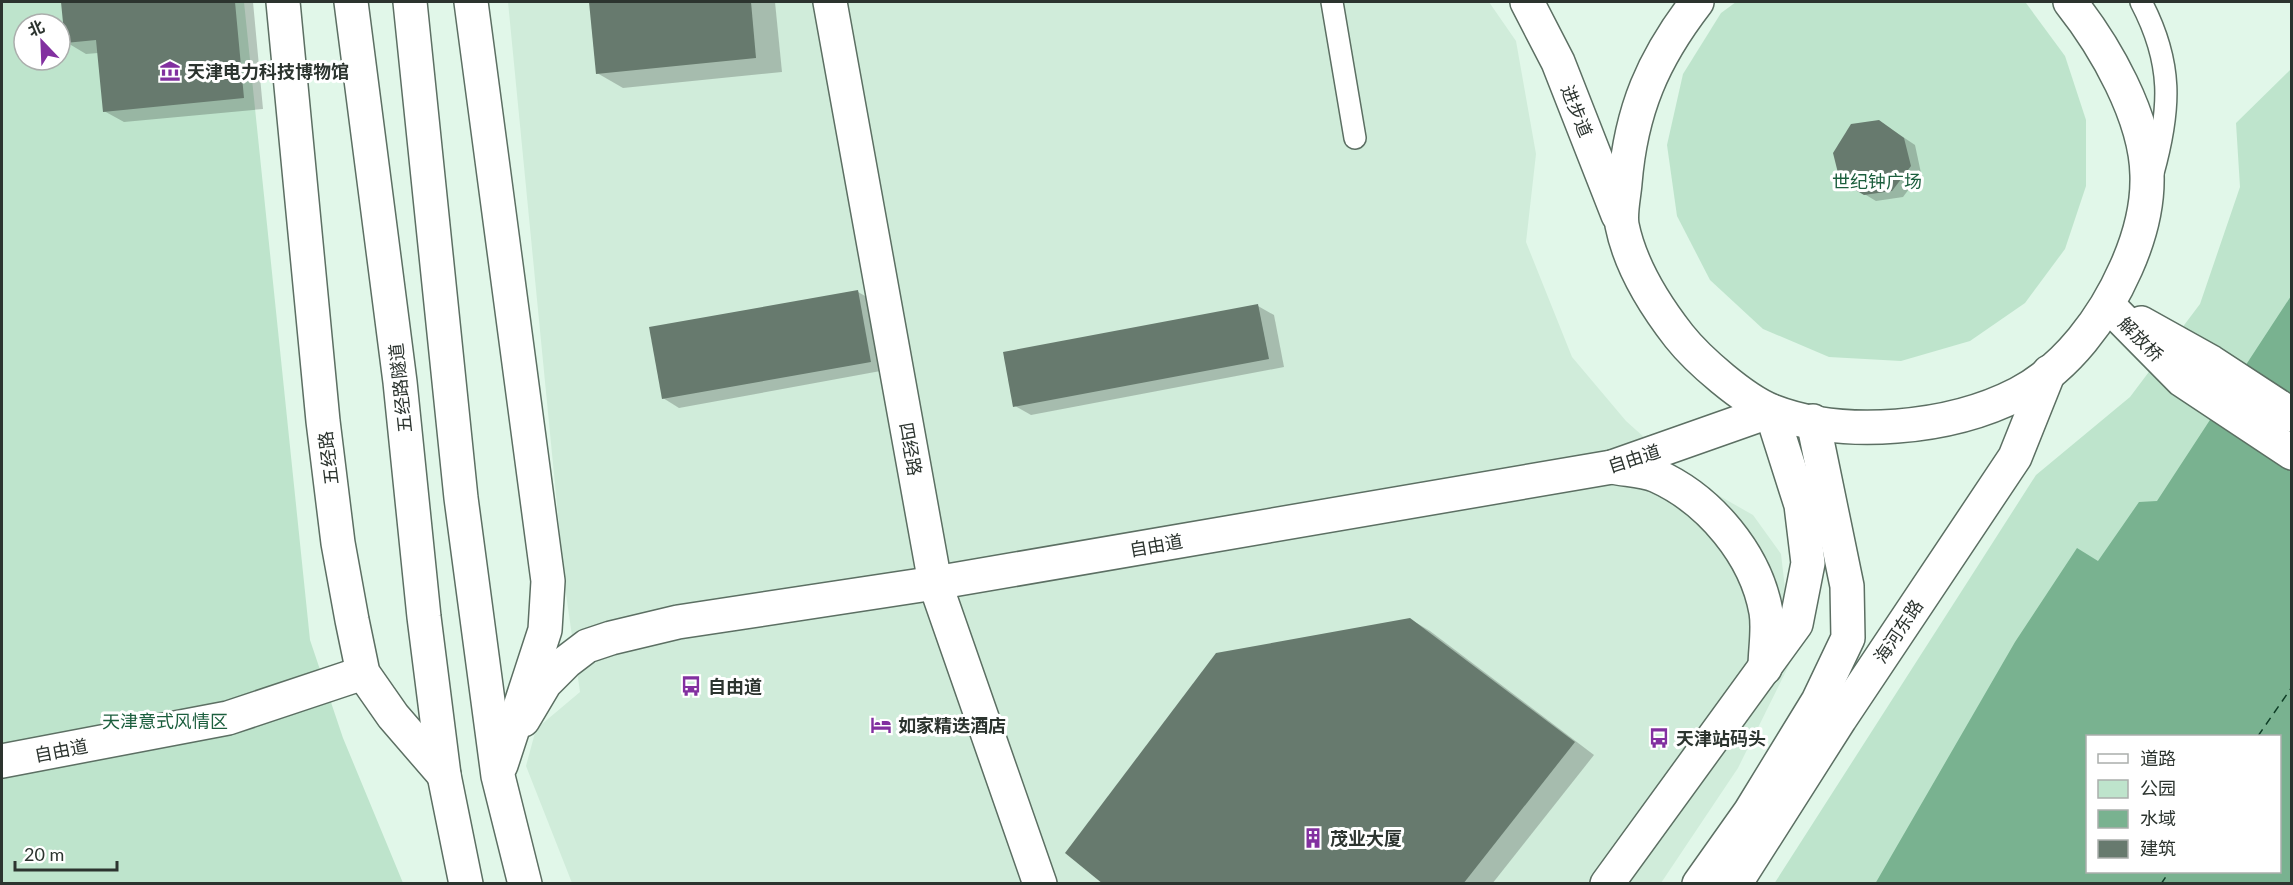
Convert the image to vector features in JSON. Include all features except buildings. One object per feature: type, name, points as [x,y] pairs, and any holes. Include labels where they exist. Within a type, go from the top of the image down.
[{"type":"street","name":"五经路","points":[[283,2],[323,421],[338,543],[363,673],[393,716],[444,775],[466,884]]},
{"type":"street","name":"五经路隧道","points":[[351,2],[400,382],[424,617],[444,775]]},
{"type":"street","points":[[410,2],[460,486],[498,776],[525,884]]},
{"type":"street","points":[[471,2],[548,581],[545,630],[498,776]]},
{"type":"street","name":"四经路","points":[[830,2],[935,583],[1040,884]]},
{"type":"street","name":"进步道","points":[[1527,2],[1558,62],[1622,222],[1633,258],[1651,297],[1696,357],[1770,411]]},
{"type":"street","points":[[1622,222],[1625,174],[1641,100],[1653,67],[1673,32],[1696,2]]},
{"type":"street","points":[[1770,411],[1813,422],[1861,426],[1920,424],[1984,407],[2019,393],[2049,372],[2082,340],[2108,305],[2135,249],[2146,197],[2147,172],[2128,100],[2102,50],[2070,2]]},
{"type":"street","name":"解放桥","points":[[2108,305],[2182,380],[2202,374],[2292,415]]},
{"type":"street","name":"海河东路","points":[[1735,884],[1840,719],[2015,457],[2049,372]]},
{"type":"street","name":"解放桥","points":[[2202,374],[2292,453]]},
{"type":"street","name":"自由道","points":[[498,776],[526,714],[545,682],[587,646],[678,622],[935,583],[1612,467],[1770,411]]},
{"type":"street","points":[[1607,884],[1796,624],[1808,563],[1801,505],[1770,411]]},
{"type":"street","name":"海河东路","points":[[1699,884],[1750,812],[1818,702],[1848,638],[1847,586],[1813,422]]},
{"type":"street","points":[[1612,467],[1656,476],[1694,499],[1730,532],[1753,576],[1766,613],[1765,668]]},
{"type":"street","name":"自由道","points":[[2,761],[228,718],[363,673]]},
{"type":"lane","points":[[1332,2],[1355,138]]},
{"type":"lane","points":[[2141,2],[2159,41],[2165,75],[2167,113],[2146,197]]},
{"type":"shaded area","points":[[508,2],[1489,2],[1516,41],[1536,154],[1526,242],[1572,357],[1626,421],[1693,481],[1753,515],[1781,554],[1793,657],[1738,768],[1661,883],[572,883],[526,766],[536,729],[580,692],[565,587]]},
{"type":"green space","name":"天津意式风情区","points":[[2,2],[244,2],[310,640],[343,738],[403,883],[2,884]]},
{"type":"green space","name":"世纪钟广场","points":[[1736,2],[2026,3],[2065,56],[2086,120],[2086,186],[2065,249],[2025,303],[1970,341],[1901,361],[1829,357],[1763,329],[1710,280],[1677,216],[1667,145],[1683,74],[1721,13]]},
{"type":"green space","points":[[2291,69],[2291,883],[1774,884],[2036,475],[2130,397],[2200,304],[2240,187],[2236,123]]},
{"type":"water","points":[[2291,296],[2291,883],[1875,884],[2015,642],[2077,548],[2098,561],[2139,502],[2157,501]]},
{"type":"ferry route","points":[[2259,735],[2292,687]]},
{"type":"ferry route","points":[[2161,884],[2168,873]]},
{"type":"place","name":"天津电力科技博物馆","points":[[170,71]]},
{"type":"place","name":"自由道","points":[[691,686]]},
{"type":"place","name":"如家精迭酒店","points":[[881,725]]},
{"type":"place","name":"天津站码头","points":[[1659,738]]},
{"type":"place","name":"茂业大厦","points":[[1313,838]]}]
